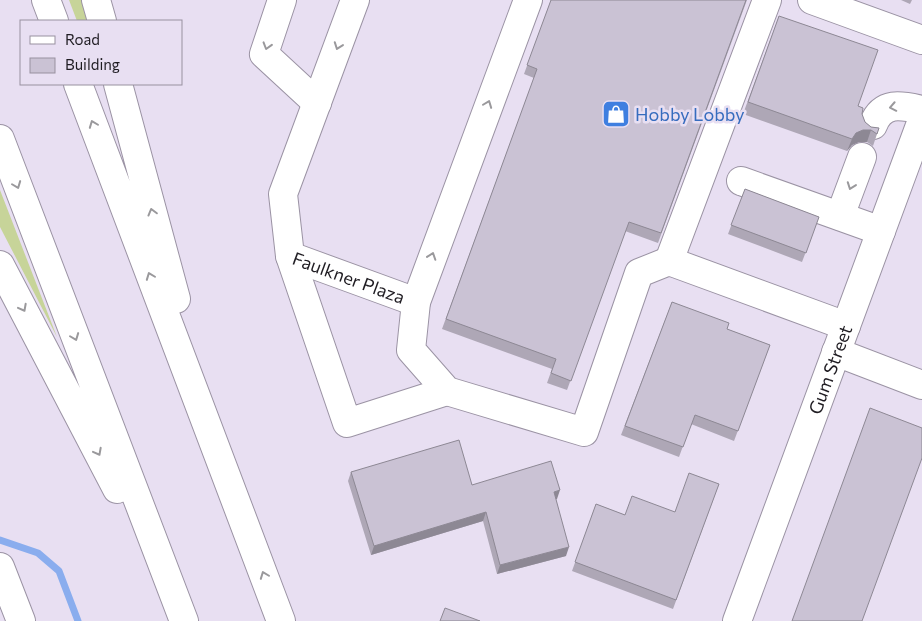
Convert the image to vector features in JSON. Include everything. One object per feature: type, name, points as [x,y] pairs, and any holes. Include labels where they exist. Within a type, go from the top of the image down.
[{"type":"main road","points":[[46,0],[54,20]]},
{"type":"main road","points":[[96,0],[102,20]]},
{"type":"main road","points":[[282,0],[264,54],[317,103]]},
{"type":"main road","name":"Faulkner Plaza","points":[[355,0],[283,194],[290,256],[416,302],[528,0]]},
{"type":"main road","points":[[669,261],[767,0]]},
{"type":"main road","points":[[812,0],[922,40]]},
{"type":"main road","points":[[78,85],[281,621]]},
{"type":"main road","points":[[118,85],[214,445]]},
{"type":"main road","points":[[873,125],[886,107],[901,105],[922,110]]},
{"type":"main road","name":"Gum Street","points":[[737,621],[922,120]]},
{"type":"main road","points":[[0,140],[180,612]]},
{"type":"main road","points":[[840,216],[862,157]]},
{"type":"main road","points":[[741,181],[881,231]]},
{"type":"main road","points":[[290,256],[347,423],[447,391]]},
{"type":"main road","points":[[416,302],[411,350],[447,391],[584,432],[639,273],[669,261],[846,326]]},
{"type":"main road","points":[[0,265],[180,612]]},
{"type":"main road","points":[[836,352],[922,385]]},
{"type":"main road","points":[[1,569],[21,621]]},
{"type":"green space","points":[[69,0],[91,0],[97,20],[77,20]]},
{"type":"green space","points":[[0,190],[57,337],[0,227]]},
{"type":"building","points":[[551,0],[746,0],[661,233],[629,222],[571,381],[551,373],[556,359],[446,319],[537,69],[527,65]]},
{"type":"building","points":[[779,16],[878,50],[858,106],[863,108],[862,114],[865,122],[871,127],[879,128],[877,134],[871,130],[863,130],[856,133],[852,139],[748,102]]},
{"type":"building","points":[[745,189],[819,217],[806,253],[731,225]]},
{"type":"building","points":[[672,302],[729,323],[727,329],[770,345],[738,431],[695,415],[683,447],[625,426]]},
{"type":"building","points":[[870,408],[922,428],[922,458],[862,621],[792,621]]},
{"type":"building","points":[[459,440],[472,485],[551,461],[560,490],[554,492],[569,547],[500,565],[486,512],[374,546],[351,472]]},
{"type":"building","points":[[689,473],[719,484],[676,600],[575,562],[596,504],[625,515],[632,496],[675,512]]},
{"type":"building","points":[[445,608],[480,621],[440,621]]},
{"type":"waterway","points":[[0,540],[38,553],[59,571],[78,621]]},
{"type":"place","name":"Hobby Lobby","points":[[616,114]]}]
